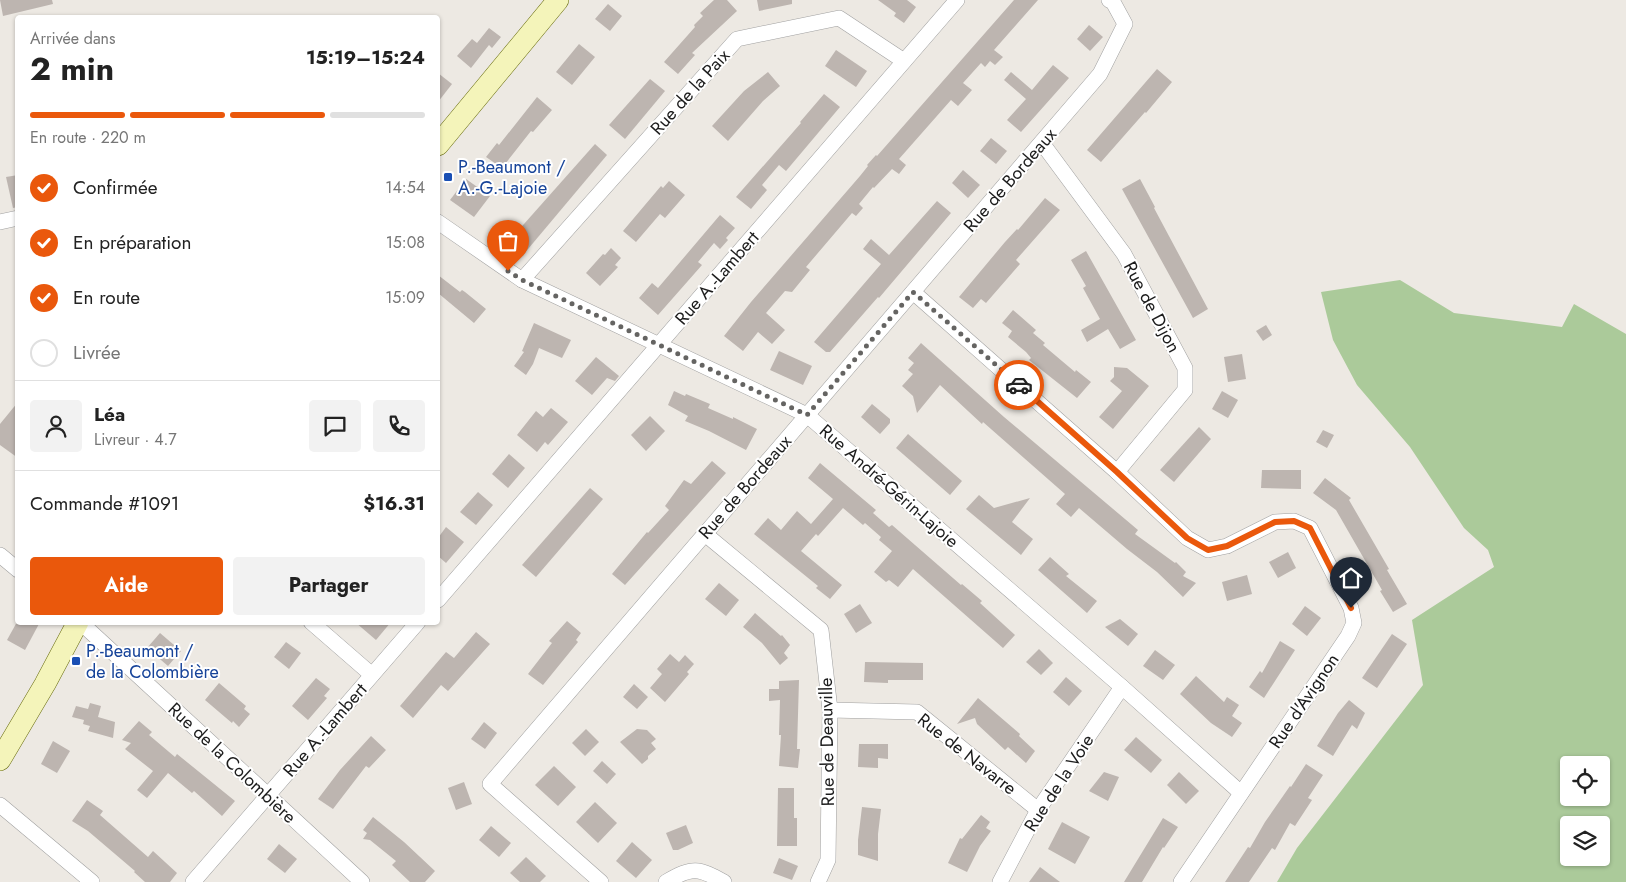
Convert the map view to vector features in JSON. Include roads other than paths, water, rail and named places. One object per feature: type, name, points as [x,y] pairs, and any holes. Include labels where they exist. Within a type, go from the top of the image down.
[{"type":"main road","points":[[440,143],[558,0]]},
{"type":"main road","points":[[0,760],[77,625]]},
{"type":"street","name":"Rue A.-Lambert","points":[[440,598],[957,0]]},
{"type":"street","name":"Rue de Bordeaux","points":[[601,882],[490,784],[1100,74],[1125,24],[1113,2],[1109,0]]},
{"type":"street","name":"Rue de la Paix","points":[[522,280],[737,39],[839,18],[904,61]]},
{"type":"street","name":"Rue de Dijon","points":[[1042,143],[1124,254],[1185,368],[1185,390],[1117,472]]},
{"type":"street","points":[[0,222],[15,219]]},
{"type":"street","name":"Rue André-Gérin-Lajoie","points":[[440,223],[522,280],[807,415],[1122,687],[1241,793]]},
{"type":"street","name":"Rue d'Avignon","points":[[913,292],[1117,472],[1187,538],[1208,550],[1227,546],[1275,522],[1294,521],[1310,528],[1351,608],[1354,623],[1348,636],[1181,882]]},
{"type":"street","name":"Rue de Deauville","points":[[705,534],[821,630],[830,710],[828,860],[818,882]]},
{"type":"street","points":[[0,555],[15,568]]},
{"type":"street","name":"Rue de la Colombière","points":[[82,625],[362,882]]},
{"type":"street","points":[[314,625],[372,675]]},
{"type":"street","name":"Rue A.-Lambert","points":[[193,882],[415,625]]},
{"type":"street","name":"Rue de la Voie","points":[[1000,882],[1038,810],[1122,687]]},
{"type":"street","name":"Rue de Navarre","points":[[830,710],[917,712],[1038,810]]},
{"type":"street","points":[[0,805],[92,882]]},
{"type":"street","points":[[666,882],[690,870],[707,872],[724,882]]},
{"type":"place","name":"P.-Beaumont / A.-G.-Lajoie","points":[[448,177]]},
{"type":"place","name":"P.-Beaumont / de la Colombière","points":[[76,661]]}]
